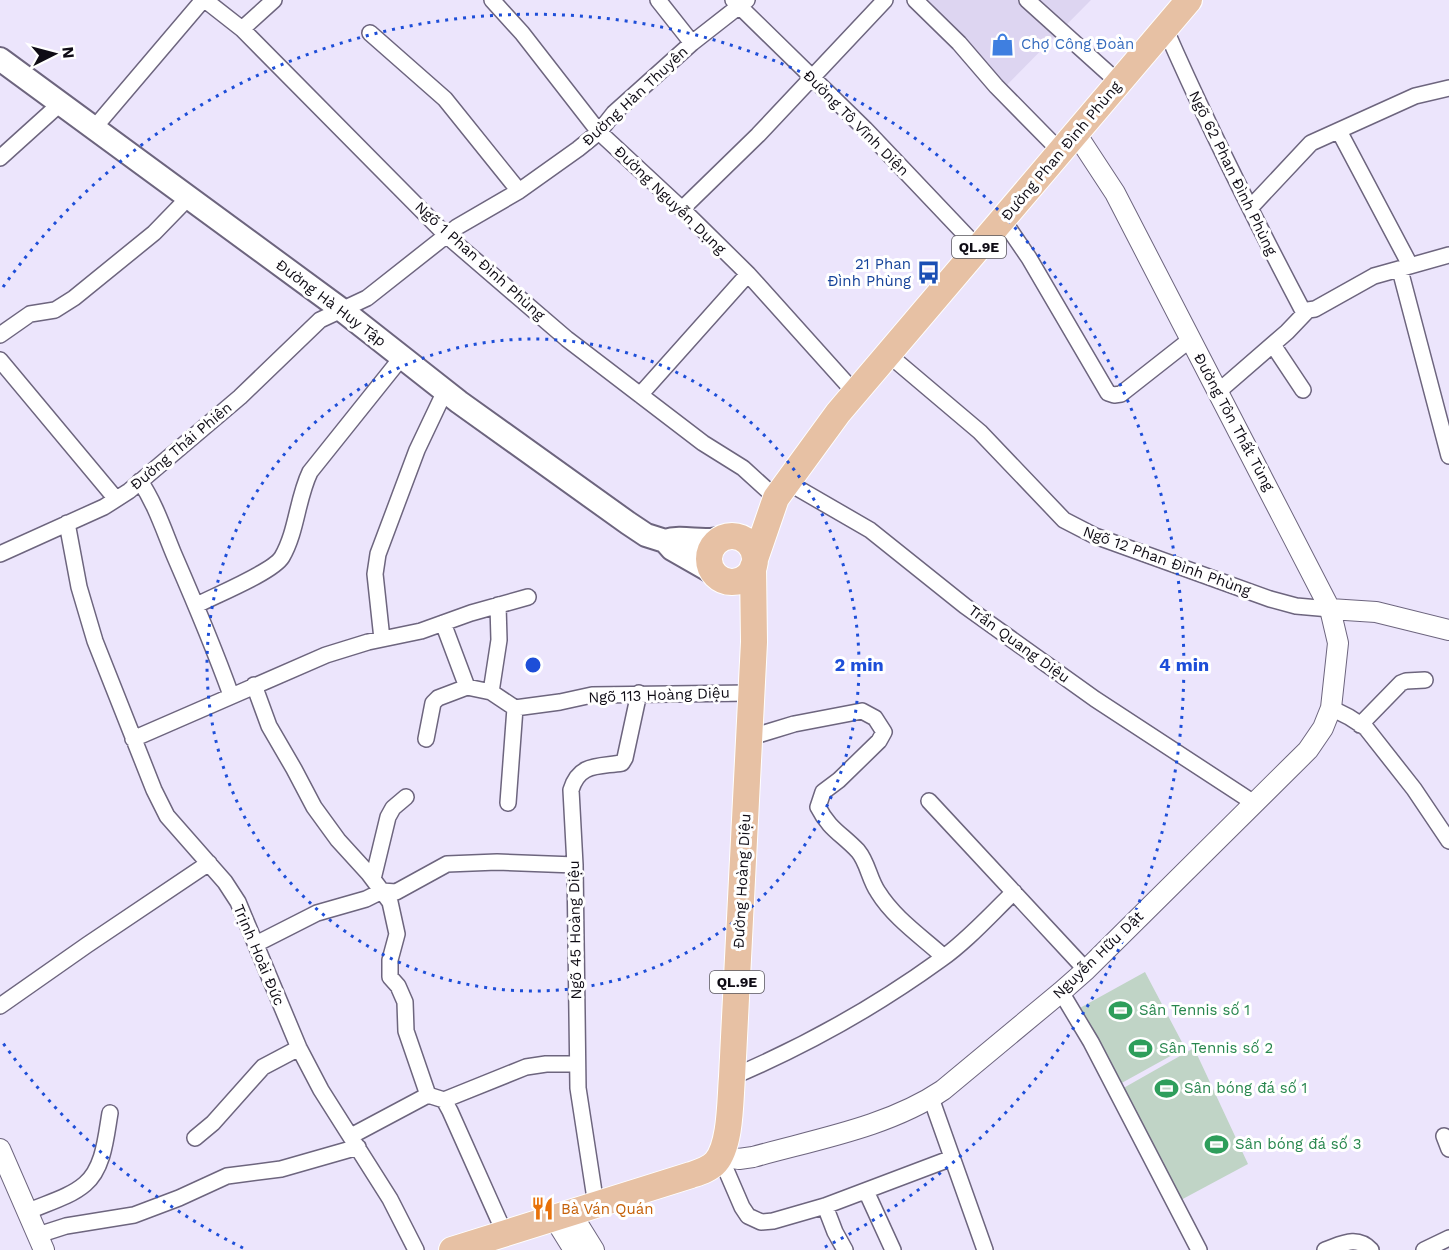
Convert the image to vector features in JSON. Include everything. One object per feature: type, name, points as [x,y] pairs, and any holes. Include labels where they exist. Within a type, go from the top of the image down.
[{"type":"main road","name":"Đường Phan Đình Phùng","points":[[726,537],[781,490],[855,393],[1189,0]]},
{"type":"main road","name":"Đường Hà Huy Tập","points":[[0,59],[62,102],[188,198],[342,310],[444,391],[628,523],[646,535],[665,541],[672,549],[719,577]]},
{"type":"main road","name":"Đường Phan Đình Phùng","points":[[754,563],[781,490]]},
{"type":"main road","name":"Đường Hà Huy Tập","points":[[665,541],[675,538],[702,541],[726,537]]},
{"type":"main road","points":[[726,537],[738,537],[749,543],[753,550],[754,563],[748,575],[742,580],[733,582],[719,577],[710,566],[710,552],[714,545],[726,537]]},
{"type":"main road","name":"Đường Hoàng Diệu","points":[[720,1156],[729,1119],[732,1077],[754,642],[754,563]]},
{"type":"main road","name":"Đường Hoàng Diệu","points":[[719,577],[741,606],[754,642]]},
{"type":"main road","points":[[452,1250],[707,1169],[720,1156]]},
{"type":"street","name":"Ngõ 1 Phan Đình Phùng","points":[[204,0],[242,29],[447,235],[567,339],[703,443],[781,490]]},
{"type":"street","points":[[95,127],[204,0]]},
{"type":"street","points":[[242,29],[274,0]]},
{"type":"street","name":"Đường Nguyễn Dụng","points":[[492,0],[522,33],[599,132],[748,274],[855,393]]},
{"type":"street","points":[[658,0],[692,43]]},
{"type":"street","points":[[682,209],[743,151],[885,0]]},
{"type":"street","points":[[915,0],[959,43],[996,86],[1067,141]]},
{"type":"street","points":[[1026,0],[1118,82]]},
{"type":"street","name":"Đường Hàn Thuyên","points":[[342,310],[367,298],[447,235],[519,191],[599,132],[614,113],[740,2]]},
{"type":"street","name":"Đường Tô Vĩnh Diện","points":[[740,2],[978,248]]},
{"type":"street","name":"Ngõ 62 Phan Đình Phùng","points":[[1165,28],[1207,123],[1250,208],[1303,311],[1308,310]]},
{"type":"street","points":[[370,33],[445,99],[519,191]]},
{"type":"street","points":[[1250,208],[1311,143],[1414,96],[1449,88]]},
{"type":"street","points":[[0,158],[62,102]]},
{"type":"street","points":[[1339,131],[1405,267],[1449,456]]},
{"type":"street","name":"Đường Tôn Thất Tùng","points":[[1067,141],[1115,193],[1330,609]]},
{"type":"street","points":[[0,336],[30,314],[56,309],[74,298],[154,233],[188,198]]},
{"type":"street","points":[[1003,220],[1029,258],[1108,393],[1121,394],[1191,339]]},
{"type":"street","points":[[1219,391],[1273,345],[1308,310],[1315,309],[1374,276],[1449,255]]},
{"type":"street","points":[[640,395],[748,274]]},
{"type":"street","name":"Đường Thái Phiên","points":[[0,554],[116,499],[141,481],[240,397],[320,320],[342,310]]},
{"type":"street","points":[[1273,345],[1303,390]]},
{"type":"street","name":"Ngõ 12 Phan Đình Phùng","points":[[889,355],[967,420],[1064,520],[1095,536],[1270,599],[1296,606],[1330,609]]},
{"type":"street","points":[[197,605],[278,562],[290,537],[304,484],[310,472],[402,357]]},
{"type":"street","points":[[0,360],[116,499]]},
{"type":"street","points":[[382,639],[375,574],[378,554],[417,450],[444,391]]},
{"type":"street","points":[[141,481],[154,503],[197,605],[231,695]]},
{"type":"street","name":"Trần Quang Diệu","points":[[781,490],[870,530],[965,606],[1095,699],[1254,803]]},
{"type":"street","name":"Trịnh Hoài Đức","points":[[67,523],[79,586],[95,641],[133,739],[167,816],[209,863],[238,902],[299,1048],[321,1090],[390,1199],[416,1250]]},
{"type":"street","points":[[133,739],[326,655],[382,639],[422,631],[528,597]]},
{"type":"street","points":[[491,692],[499,640],[498,605]]},
{"type":"street","points":[[1330,609],[1376,612],[1449,630]]},
{"type":"street","name":"Nguyễn Hữu Dật","points":[[720,1156],[739,1159],[764,1154],[900,1114],[932,1098],[1086,970],[1308,750],[1323,728],[1331,708],[1338,643],[1330,609]]},
{"type":"street","points":[[443,623],[467,687]]},
{"type":"street","points":[[1360,724],[1401,683],[1425,680]]},
{"type":"street","points":[[254,685],[269,726],[314,807],[338,840],[390,902],[397,934],[390,960],[390,977],[398,986],[405,1002],[406,1031],[428,1095]]},
{"type":"street","points":[[426,739],[433,703],[438,698],[467,687],[491,692],[515,708],[508,803]]},
{"type":"street","name":"Ngõ 45 Hoàng Diệu","points":[[596,1205],[578,1088],[575,865],[571,790],[574,779],[583,770],[622,763],[639,693]]},
{"type":"street","name":"Ngõ 113 Hoàng Diệu","points":[[515,708],[592,695],[751,693]]},
{"type":"street","points":[[1331,708],[1366,728],[1414,789],[1449,841]]},
{"type":"street","points":[[748,738],[794,724],[843,713],[862,711],[876,718],[884,732],[879,741],[839,780],[823,792],[818,807],[825,822],[857,850],[866,862],[876,890],[889,908],[944,957]]},
{"type":"street","points":[[256,944],[317,913],[366,898],[377,885],[388,817],[393,808],[406,797]]},
{"type":"street","points":[[929,801],[1086,970]]},
{"type":"street","points":[[377,885],[396,892],[447,864],[497,862],[575,865]]},
{"type":"street","points":[[0,1006],[209,863]]},
{"type":"street","points":[[732,1077],[764,1064],[862,1012],[944,957],[1014,892]]},
{"type":"street","points":[[1061,992],[1091,1042],[1199,1250]]},
{"type":"street","points":[[195,1138],[234,1101],[263,1067],[299,1048]]},
{"type":"street","points":[[0,1149],[41,1242],[66,1226],[134,1215],[227,1176],[281,1169],[354,1141],[428,1095],[444,1100],[526,1067],[546,1064],[577,1064]]},
{"type":"street","points":[[932,1098],[985,1250]]},
{"type":"street","points":[[444,1100],[505,1234]]},
{"type":"street","points":[[29,1211],[87,1183],[99,1162],[110,1113]]},
{"type":"street","points":[[720,1156],[742,1207],[748,1216],[761,1222],[773,1221],[825,1206],[952,1158]]},
{"type":"street","points":[[866,1191],[893,1250]]},
{"type":"street","points":[[825,1206],[844,1250]]},
{"type":"street","points":[[562,1216],[574,1250]]},
{"type":"street","points":[[562,1216],[594,1250]]},
{"type":"street","points":[[1424,1250],[1449,1238]]},
{"type":"street","points":[[1325,1250],[1351,1241],[1360,1241],[1371,1250]]},
{"type":"shaded area","name":"Chợ Công Đoàn","points":[[914,0],[1091,0],[1004,88]]},
{"type":"green space","points":[[1145,972],[1185,1048],[1118,1085],[1078,1009]]},
{"type":"green space","points":[[1194,1048],[1248,1164],[1179,1201],[1120,1090]]},
{"type":"place","name":"Chợ Công Đoàn","points":[[1003,44]]},
{"type":"place","name":"21 Phan Đình Phùng","points":[[929,273]]},
{"type":"place","name":"Sân Tennis số 1","points":[[1121,1010]]},
{"type":"place","name":"Sân Tennis số 2","points":[[1141,1048]]},
{"type":"place","name":"Sân bóng đá số 1","points":[[1166,1088]]},
{"type":"place","name":"Sân bóng đá số 3","points":[[1217,1144]]},
{"type":"place","name":"Bà Ván Quán","points":[[543,1209]]}]
